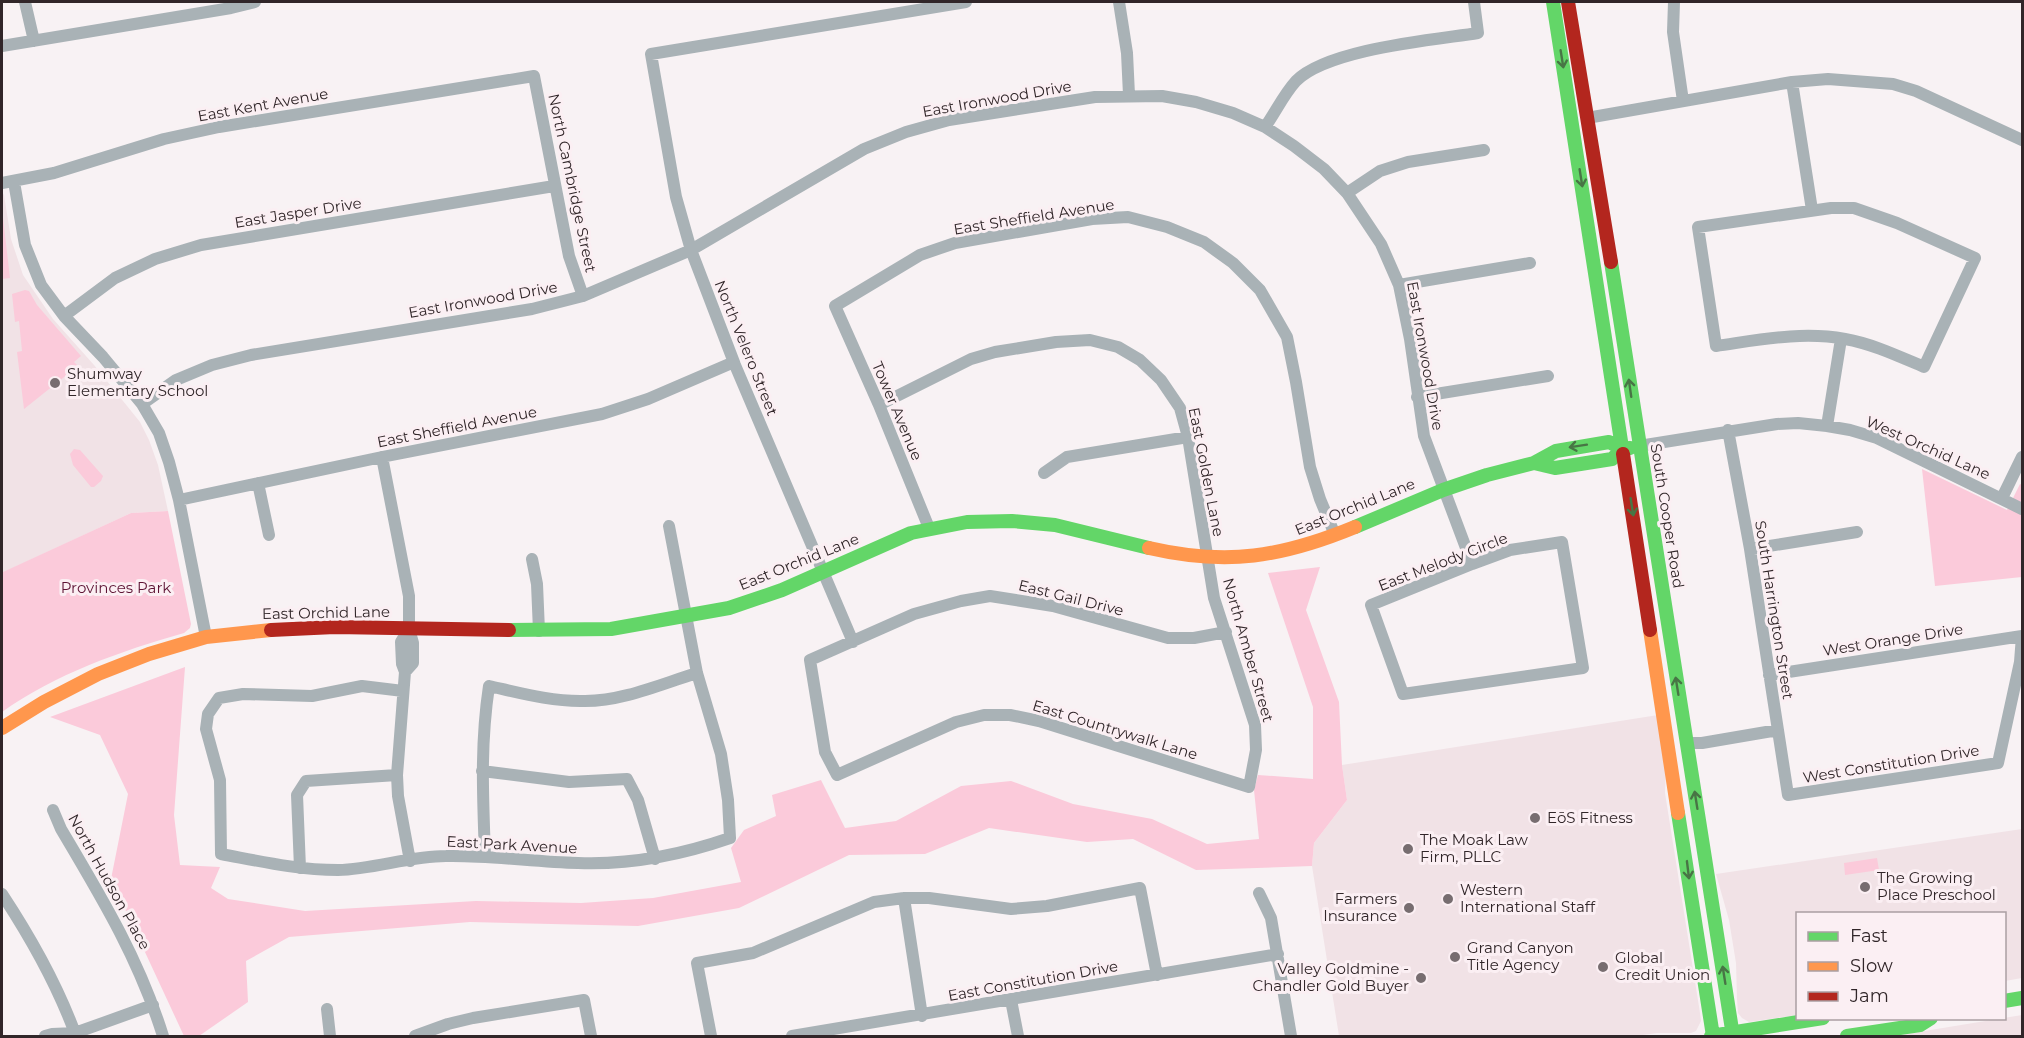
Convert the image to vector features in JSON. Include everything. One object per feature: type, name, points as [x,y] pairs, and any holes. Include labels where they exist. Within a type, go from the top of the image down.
[{"type":"main road","points":[[1553,2],[1712,1036],[1733,1035],[1812,1020]]},
{"type":"main road","name":"South Cooper Road","points":[[1568,2],[1618,302],[1733,1035]]},
{"type":"main road","points":[[1572,120],[1587,118]]},
{"type":"main road","name":"East Orchid Lane","points":[[2,728],[44,702],[98,674],[149,654],[206,637],[290,628],[539,631],[611,629],[729,608],[782,590],[911,533],[967,522],[1012,521],[1055,525],[1167,552],[1208,558],[1246,558],[1287,551],[1335,535],[1443,490],[1487,475],[1534,464],[1555,468],[1612,459],[1623,449],[1639,446]]},
{"type":"main road","points":[[1668,746],[1687,743]]},
{"type":"main road","points":[[2006,1001],[2022,998]]},
{"type":"main road","points":[[1847,1036],[1920,1025],[1928,1020]]},
{"type":"street","points":[[25,2],[34,41]]},
{"type":"street","points":[[2,46],[255,2]]},
{"type":"street","name":"North Velero Street","points":[[853,642],[734,362],[691,250],[676,198],[651,54],[966,2]]},
{"type":"street","points":[[1119,2],[1127,53],[1129,95]]},
{"type":"street","points":[[1265,127],[1296,81],[1321,65],[1351,54],[1479,33],[1474,2]]},
{"type":"street","points":[[1674,2],[1673,32],[1683,101]]},
{"type":"street","name":"East Kent Avenue","points":[[8,182],[54,173],[164,138],[534,76]]},
{"type":"street","name":"North Cambridge Street","points":[[534,76],[569,256],[583,296]]},
{"type":"street","points":[[1587,118],[1792,82],[1828,79],[1893,84],[1934,99],[2022,140]]},
{"type":"street","points":[[1792,82],[1812,210]]},
{"type":"street","name":"East Ironwood Drive","points":[[142,404],[176,380],[212,365],[250,355],[532,309],[583,296],[691,250],[864,149],[906,132],[949,120],[1095,97],[1162,96],[1196,102],[1233,113],[1265,127],[1294,146],[1324,169],[1347,193],[1381,244],[1399,285],[1410,339],[1424,436],[1472,564]]},
{"type":"street","points":[[1347,193],[1380,171],[1408,162],[1484,150]]},
{"type":"street","points":[[8,182],[25,244],[41,285],[64,316],[103,357],[142,404],[159,433],[170,462],[179,500],[206,637]]},
{"type":"street","name":"East Jasper Drive","points":[[64,316],[115,278],[154,259],[201,245],[554,186]]},
{"type":"street","points":[[1854,208],[1897,222],[1975,258],[1924,367],[1882,349],[1841,339],[1813,336],[1783,336],[1716,346],[1698,227],[1812,210],[1854,208]]},
{"type":"street","name":"East Sheffield Avenue","points":[[835,306],[920,255],[955,243],[1092,219],[1128,217],[1167,227],[1204,242],[1233,263],[1260,290],[1287,337],[1310,467],[1335,535]]},
{"type":"street","points":[[1399,285],[1530,263]]},
{"type":"street","name":"Tower Avenue","points":[[835,306],[879,405],[929,528]]},
{"type":"street","points":[[1827,426],[1841,339]]},
{"type":"street","name":"East Golden Lane","points":[[879,405],[971,359],[987,354],[1056,342],[1090,340],[1118,347],[1140,360],[1161,380],[1180,408],[1188,437],[1208,558]]},
{"type":"street","name":"East Sheffield Avenue","points":[[179,500],[602,414],[648,399],[734,362]]},
{"type":"street","points":[[1418,397],[1548,376]]},
{"type":"street","name":"West Orchid Lane","points":[[1639,446],[1728,430],[1787,424],[1827,426],[1877,438],[2022,509]]},
{"type":"street","name":"South Harrington Street","points":[[1728,430],[1750,549],[1788,795]]},
{"type":"street","points":[[1044,473],[1067,457],[1188,437]]},
{"type":"street","points":[[382,457],[409,596],[409,629],[413,643],[413,663],[405,672],[397,775],[398,796],[410,861]]},
{"type":"street","points":[[2002,498],[2022,457]]},
{"type":"street","points":[[258,483],[269,535]]},
{"type":"street","points":[[485,856],[483,725],[489,686],[554,699],[586,702],[617,698],[697,673],[669,526]]},
{"type":"street","points":[[1750,549],[1857,532]]},
{"type":"street","name":"East Melody Circle","points":[[1562,542],[1583,668],[1403,694],[1371,605],[1472,564],[1510,550],[1562,542]]},
{"type":"street","name":"North Amber Street","points":[[1208,558],[1214,598],[1255,724],[1256,750],[1249,787]]},
{"type":"street","points":[[532,559],[537,584],[539,631]]},
{"type":"street","name":"East Gail Drive","points":[[837,775],[825,752],[810,660],[914,614],[961,601],[990,596],[1053,606],[1168,639],[1194,638],[1226,632]]},
{"type":"street","name":"West Orange Drive","points":[[1769,675],[2022,636]]},
{"type":"street","name":"West Constitution Drive","points":[[1788,795],[1998,764],[2020,662],[2022,636]]},
{"type":"street","name":"East Park Avenue","points":[[403,691],[362,686],[312,696],[243,694],[219,698],[208,714],[206,729],[220,780],[221,854],[300,868],[339,870],[444,855],[579,863],[655,859],[698,849],[730,838],[729,800],[721,754],[697,673]]},
{"type":"street","name":"East Countrywalk Lane","points":[[837,775],[956,722],[984,715],[1010,715],[1039,721],[1249,787]]},
{"type":"street","points":[[1687,743],[1702,743],[1778,730]]},
{"type":"street","points":[[482,771],[569,782],[627,779],[638,800],[655,859]]},
{"type":"street","points":[[300,868],[297,795],[306,781],[397,775]]},
{"type":"street","name":"North Hudson Place","points":[[53,810],[61,830],[127,944],[164,1036]]},
{"type":"street","points":[[711,1036],[697,963],[753,953],[874,902],[904,898],[929,898],[1011,909],[1047,906],[1140,888],[1157,975]]},
{"type":"street","points":[[1259,893],[1271,918],[1291,1036]]},
{"type":"street","points":[[2,894],[24,928],[52,982],[74,1035]]},
{"type":"street","points":[[904,898],[922,1016]]},
{"type":"street","name":"East Constitution Drive","points":[[792,1036],[922,1016],[1278,954]]},
{"type":"street","points":[[1011,999],[1017,1036]]},
{"type":"street","points":[[415,1036],[473,1018],[584,1000],[591,1036]]},
{"type":"street","points":[[45,1036],[74,1035],[153,1005]]},
{"type":"street","points":[[327,1009],[330,1036]]},
{"type":"shaded area","name":"Shumway Elementary School","points":[[2,192],[11,239],[23,275],[53,319],[140,422],[158,465],[168,511],[131,513],[2,573]]},
{"type":"shaded area","points":[[1658,715],[1666,765],[1665,793],[1701,1021],[1696,1031],[1636,1036],[1339,1036],[1312,866],[1314,843],[1347,800],[1342,765]]},
{"type":"shaded area","points":[[2022,829],[2022,978],[2006,981],[2006,912],[1796,912],[1796,1015],[1749,1022],[1738,1013],[1736,963],[1729,920],[1716,874]]},
{"type":"shaded area","points":[[2022,1015],[2022,1036],[1895,1036],[1992,1020],[2006,1020],[2006,1018]]},
{"type":"green space","points":[[2,209],[10,278],[2,279]]},
{"type":"green space","points":[[29,291],[37,305],[81,356],[74,362],[78,366],[24,409],[17,352],[22,351],[19,321],[15,322],[12,294]]},
{"type":"green space","points":[[74,449],[80,450],[103,476],[94,487],[91,487],[73,465],[70,454]]},
{"type":"green space","points":[[1922,469],[2007,510],[2020,484],[2022,485],[2022,577],[1935,586]]},
{"type":"green space","name":"Provinces Park","points":[[168,511],[190,628],[184,633],[113,656],[66,675],[22,698],[2,712],[2,570],[3,572],[131,513]]},
{"type":"green space","points":[[1320,567],[1306,610],[1339,702],[1342,765],[1347,800],[1314,843],[1312,866],[1196,870],[1133,839],[1087,842],[989,828],[925,854],[849,855],[739,908],[638,926],[470,922],[289,937],[246,961],[248,1002],[199,1036],[184,1036],[111,879],[128,794],[100,735],[50,717],[185,667],[174,815],[180,865],[220,867],[211,888],[228,899],[305,911],[476,901],[581,903],[653,898],[741,882],[731,848],[744,830],[776,816],[772,795],[821,780],[845,828],[896,821],[961,786],[1011,781],[1073,804],[1152,819],[1207,844],[1259,839],[1254,790],[1258,775],[1313,779],[1313,707],[1268,573]]},
{"type":"green space","points":[[1877,858],[1879,870],[1845,875],[1844,863]]},
{"type":"traffic: fast","points":[[1553,2],[1623,454]]},
{"type":"traffic: fast","points":[[1611,262],[1733,1036]]},
{"type":"traffic: fast","points":[[1355,527],[1443,490],[1487,475],[1534,463],[1556,451],[1609,442],[1623,449]]},
{"type":"traffic: fast","points":[[1534,463],[1555,468],[1612,459],[1623,449],[1630,448]]},
{"type":"traffic: fast","points":[[509,630],[611,629],[729,608],[782,590],[911,533],[967,522],[1012,521],[1055,525],[1149,548]]},
{"type":"traffic: fast","points":[[1678,813],[1713,1036]]},
{"type":"traffic: fast","points":[[2006,1001],[2022,998]]},
{"type":"traffic: fast","points":[[1711,1036],[1811,1020]]},
{"type":"traffic: fast","points":[[1847,1036],[1920,1025],[1928,1020]]},
{"type":"traffic: slow","points":[[1149,548],[1204,557],[1254,556],[1303,545],[1355,527]]},
{"type":"traffic: slow","points":[[2,728],[44,702],[98,674],[149,654],[206,637],[271,630]]},
{"type":"traffic: slow","points":[[1650,630],[1678,813]]},
{"type":"traffic: jam","points":[[1568,2],[1611,262]]},
{"type":"traffic: jam","points":[[1623,454],[1650,630]]},
{"type":"traffic: jam","points":[[271,630],[335,627],[509,630]]},
{"type":"place","name":"Shumway Elementary School","points":[[55,383]]},
{"type":"place","name":"EōS Fitness","points":[[1535,818]]},
{"type":"place","name":"The Moak Law Firm, PLLC","points":[[1408,849]]},
{"type":"place","name":"The Growing Place Preschool","points":[[1865,887]]},
{"type":"place","name":"Western International Staff","points":[[1448,899]]},
{"type":"place","name":"Farmers Insurance","points":[[1409,908]]},
{"type":"place","name":"Grand Canyon Title Agency","points":[[1455,957]]},
{"type":"place","name":"Global Credit Union","points":[[1603,967]]},
{"type":"place","name":"Valley Goldmine - Chandler Gold Buyer","points":[[1421,978]]}]
